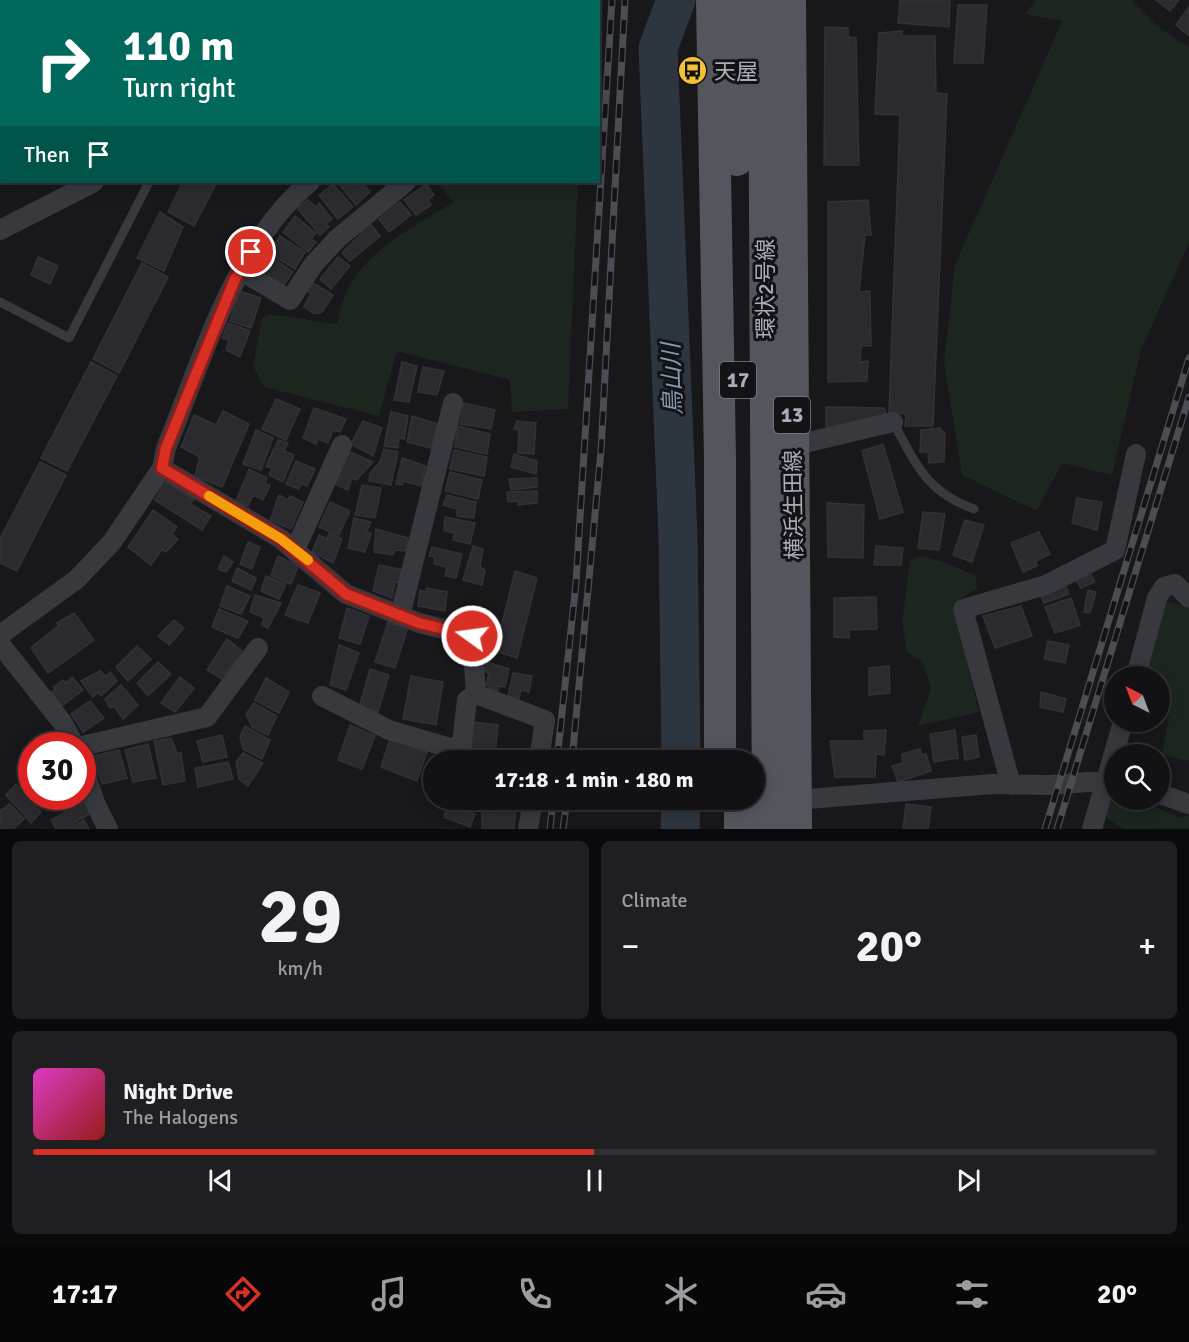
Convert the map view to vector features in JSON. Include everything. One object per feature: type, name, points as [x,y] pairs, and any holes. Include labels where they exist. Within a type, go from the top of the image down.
[{"type":"main road","points":[[712,0],[720,459],[720,750]]},
{"type":"main road","name":"環状2号線","points":[[734,0],[740,750]]},
{"type":"main road","name":"環状2号線","points":[[764,0],[768,829]]},
{"type":"main road","name":"横浜生田線","points":[[790,0],[796,814]]},
{"type":"main road","points":[[720,810],[720,829]]},
{"type":"main road","points":[[740,810],[740,829]]},
{"type":"street","points":[[0,230],[92,183]]},
{"type":"street","points":[[0,635],[77,579],[112,542],[162,468],[166,448],[240,270],[262,233],[309,183]]},
{"type":"street","points":[[240,270],[290,300],[313,265],[337,239],[405,183]]},
{"type":"street","points":[[400,616],[453,403]]},
{"type":"street","points":[[792,446],[893,422]]},
{"type":"street","points":[[295,550],[342,445]]},
{"type":"street","points":[[1011,785],[963,609],[1046,585],[1115,550],[1136,454]]},
{"type":"street","points":[[162,468],[295,550],[346,594],[400,616],[472,636],[476,694]]},
{"type":"street","points":[[1139,666],[1157,598],[1164,587],[1175,584],[1189,598]]},
{"type":"street","points":[[0,644],[67,732]]},
{"type":"street","points":[[96,743],[207,717],[258,648]]},
{"type":"street","points":[[322,696],[388,730],[461,751],[467,700],[476,694]]},
{"type":"street","points":[[476,694],[545,720],[540,750]]},
{"type":"street","points":[[796,814],[1011,785],[1050,785],[1104,781]]},
{"type":"street","points":[[1170,797],[1189,804]]},
{"type":"street","points":[[1092,829],[1104,798]]},
{"type":"street","points":[[96,805],[108,829]]},
{"type":"street","points":[[528,829],[531,810]]},
{"type":"lane","points":[[0,302],[69,338],[148,183]]},
{"type":"lane","points":[[893,422],[931,485],[952,501],[974,509]]},
{"type":"shaded area","points":[[1036,0],[1131,0],[1157,26],[1189,47],[1189,243],[1141,350],[1112,475],[1062,463],[1037,511],[962,475],[944,364],[955,265],[1062,21],[1025,14]]},
{"type":"shaded area","points":[[437,183],[578,183],[568,409],[512,412],[510,380],[397,351],[379,416],[264,387],[253,366],[262,318],[268,314],[337,324],[344,297],[366,263],[393,240],[454,202]]},
{"type":"shaded area","points":[[922,556],[947,563],[976,576],[977,588],[953,605],[979,712],[918,726],[931,688],[923,662],[907,652],[902,622],[910,560]]},
{"type":"shaded area","points":[[1165,601],[1189,607],[1189,761],[1170,757],[1170,744],[1164,744],[1166,732],[1170,732],[1170,666],[1148,666]]},
{"type":"shaded area","points":[[1107,810],[1162,810],[1179,817],[1189,816],[1189,829],[1123,829],[1105,816]]},
{"type":"building","points":[[900,0],[950,0],[949,27],[898,23]]},
{"type":"building","points":[[1156,0],[1179,0],[1170,11]]},
{"type":"building","points":[[958,5],[987,5],[983,63],[954,63]]},
{"type":"building","points":[[1189,7],[1189,36],[1176,25]]},
{"type":"building","points":[[825,27],[848,28],[848,37],[856,38],[859,165],[824,165]]},
{"type":"building","points":[[902,31],[902,36],[935,36],[936,93],[947,94],[933,426],[905,426],[906,414],[889,412],[900,115],[875,114],[879,33]]},
{"type":"building","points":[[182,183],[216,183],[194,226],[168,212]]},
{"type":"building","points":[[338,183],[363,183],[370,192],[356,205]]},
{"type":"building","points":[[333,184],[353,207],[338,219],[319,195]]},
{"type":"building","points":[[426,184],[434,195],[428,200],[431,205],[416,215],[404,200]]},
{"type":"building","points":[[308,200],[316,207],[319,203],[332,219],[326,224],[329,227],[320,235],[297,208]]},
{"type":"building","points":[[868,200],[871,235],[865,235],[859,292],[870,291],[871,346],[861,346],[860,362],[868,361],[867,381],[828,382],[828,202]]},
{"type":"building","points":[[400,202],[411,215],[389,232],[379,219]]},
{"type":"building","points":[[160,212],[183,227],[164,271],[137,258]]},
{"type":"building","points":[[295,216],[316,233],[311,239],[316,242],[308,252],[283,232]]},
{"type":"building","points":[[369,222],[380,236],[350,261],[342,253],[362,233],[358,230]]},
{"type":"building","points":[[280,236],[305,252],[295,269],[269,253]]},
{"type":"building","points":[[38,257],[58,266],[50,284],[31,275]]},
{"type":"building","points":[[262,257],[271,263],[274,259],[293,272],[282,288],[256,270]]},
{"type":"building","points":[[338,257],[350,266],[331,289],[320,279]]},
{"type":"building","points":[[142,263],[168,277],[119,373],[93,359]]},
{"type":"building","points":[[313,283],[333,295],[322,312],[314,314],[304,307],[311,293],[307,291]]},
{"type":"building","points":[[239,291],[261,298],[251,328],[230,321]]},
{"type":"building","points":[[228,323],[250,331],[240,357],[226,350],[229,340],[222,338]]},
{"type":"building","points":[[91,362],[117,376],[67,471],[41,458]]},
{"type":"building","points":[[402,362],[417,366],[409,402],[394,400]]},
{"type":"building","points":[[423,367],[444,371],[437,395],[418,392]]},
{"type":"building","points":[[276,399],[300,409],[286,440],[262,429]]},
{"type":"building","points":[[464,403],[495,410],[491,429],[460,424]]},
{"type":"building","points":[[826,407],[884,408],[887,416],[826,432]]},
{"type":"building","points":[[314,408],[346,419],[340,432],[333,430],[328,443],[318,439],[316,444],[303,438]]},
{"type":"building","points":[[223,411],[249,424],[222,487],[195,476],[200,457],[181,447],[194,415],[216,425]]},
{"type":"building","points":[[391,412],[408,416],[404,439],[399,438],[398,448],[384,446]]},
{"type":"building","points":[[412,416],[437,424],[431,448],[407,442]]},
{"type":"building","points":[[363,421],[382,428],[373,456],[351,444]]},
{"type":"building","points":[[517,421],[536,423],[534,454],[518,453],[519,430],[514,429]]},
{"type":"building","points":[[458,426],[490,434],[487,454],[455,447]]},
{"type":"building","points":[[940,428],[945,434],[944,462],[929,463],[928,452],[920,452],[921,430]]},
{"type":"building","points":[[256,430],[273,438],[261,470],[243,464]]},
{"type":"building","points":[[278,440],[288,443],[284,451],[294,455],[283,482],[269,475],[272,468],[266,466]]},
{"type":"building","points":[[883,444],[903,512],[880,519],[862,451]]},
{"type":"building","points":[[384,449],[398,452],[391,485],[369,481],[370,473],[380,462]]},
{"type":"building","points":[[454,450],[487,457],[484,476],[450,469]]},
{"type":"building","points":[[348,451],[373,462],[356,480],[352,478],[348,490],[335,484]]},
{"type":"building","points":[[514,454],[537,461],[536,474],[511,467]]},
{"type":"building","points":[[402,458],[426,466],[421,486],[403,481],[402,485],[396,484]]},
{"type":"building","points":[[296,461],[315,469],[307,486],[301,484],[299,489],[286,484]]},
{"type":"building","points":[[40,462],[66,475],[17,571],[0,563],[0,539]]},
{"type":"building","points":[[249,469],[267,478],[265,484],[270,485],[263,500],[253,495],[248,506],[236,501]]},
{"type":"building","points":[[450,472],[482,480],[478,499],[445,491]]},
{"type":"building","points":[[537,478],[537,487],[511,490],[509,479]]},
{"type":"building","points":[[166,482],[194,499],[190,504],[211,516],[202,530],[155,500]]},
{"type":"building","points":[[362,485],[381,488],[375,518],[355,515]]},
{"type":"building","points":[[537,491],[537,503],[518,505],[518,501],[508,502],[507,492]]},
{"type":"building","points":[[279,495],[288,500],[290,496],[303,502],[291,529],[270,520]]},
{"type":"building","points":[[447,495],[476,502],[474,518],[457,516],[457,509],[443,505]]},
{"type":"building","points":[[1077,498],[1102,502],[1097,530],[1072,523]]},
{"type":"building","points":[[330,502],[350,511],[339,535],[319,527]]},
{"type":"building","points":[[827,503],[864,505],[863,558],[828,557]]},
{"type":"building","points":[[153,510],[177,527],[172,534],[178,539],[166,552],[162,549],[151,565],[128,547]]},
{"type":"building","points":[[923,512],[945,514],[939,550],[918,548]]},
{"type":"building","points":[[445,517],[475,523],[470,544],[453,540],[455,533],[444,531]]},
{"type":"building","points":[[354,518],[371,522],[367,531],[371,534],[365,552],[348,548]]},
{"type":"building","points":[[965,520],[984,525],[972,562],[953,555]]},
{"type":"building","points":[[376,529],[408,538],[405,551],[395,550],[393,555],[374,552]]},
{"type":"building","points":[[1039,532],[1050,554],[1036,561],[1037,566],[1023,572],[1011,543]]},
{"type":"building","points":[[329,533],[342,539],[333,563],[312,552],[319,535],[327,539]]},
{"type":"building","points":[[248,542],[260,547],[252,569],[240,564]]},
{"type":"building","points":[[473,546],[483,549],[480,567],[485,570],[482,585],[463,580]]},
{"type":"building","points":[[876,546],[903,548],[901,565],[874,565]]},
{"type":"building","points":[[432,547],[462,554],[456,578],[445,576],[447,567],[434,564],[435,557],[429,556]]},
{"type":"building","points":[[224,556],[233,562],[226,572],[218,569]]},
{"type":"building","points":[[278,556],[298,566],[291,584],[271,575]]},
{"type":"building","points":[[379,565],[405,570],[402,583],[395,582],[392,598],[373,591]]},
{"type":"building","points":[[237,568],[256,578],[251,590],[232,581]]},
{"type":"building","points":[[515,571],[537,578],[517,658],[495,651]]},
{"type":"building","points":[[1089,571],[1095,582],[1081,588],[1074,576]]},
{"type":"building","points":[[266,576],[286,584],[279,599],[261,591]]},
{"type":"building","points":[[1064,582],[1069,594],[1044,603],[1039,592]]},
{"type":"building","points":[[298,585],[320,593],[308,623],[285,615]]},
{"type":"building","points":[[227,586],[250,596],[241,614],[220,606]]},
{"type":"building","points":[[427,588],[447,592],[445,611],[418,606],[420,590],[426,592]]},
{"type":"building","points":[[1088,590],[1096,592],[1090,613],[1084,612]]},
{"type":"building","points":[[255,595],[281,603],[268,628],[262,625],[264,618],[250,612]]},
{"type":"building","points":[[876,597],[877,629],[849,630],[849,638],[834,637],[834,598]]},
{"type":"building","points":[[1071,598],[1080,625],[1055,633],[1045,607]]},
{"type":"building","points":[[1021,606],[1032,636],[995,648],[983,616]]},
{"type":"building","points":[[347,608],[369,616],[360,644],[339,638]]},
{"type":"building","points":[[219,609],[248,621],[238,638],[212,627]]},
{"type":"building","points":[[74,613],[94,640],[48,673],[31,648],[59,625],[57,623]]},
{"type":"building","points":[[174,620],[184,628],[169,645],[158,636]]},
{"type":"building","points":[[388,622],[407,630],[395,668],[375,662]]},
{"type":"building","points":[[227,639],[242,651],[222,679],[207,670]]},
{"type":"building","points":[[1048,641],[1069,645],[1065,663],[1044,659]]},
{"type":"building","points":[[339,645],[359,653],[346,690],[330,685]]},
{"type":"building","points":[[137,646],[151,659],[128,681],[116,667]]},
{"type":"building","points":[[158,662],[171,674],[148,696],[137,683]]},
{"type":"building","points":[[487,662],[509,669],[505,687],[498,686],[498,694],[488,690],[490,686],[486,685],[489,673],[484,671]]},
{"type":"building","points":[[889,666],[890,693],[869,695],[869,668]]},
{"type":"building","points":[[370,669],[389,675],[378,712],[359,708]]},
{"type":"building","points":[[100,671],[106,676],[110,672],[117,681],[101,696],[98,692],[93,697],[81,681]]},
{"type":"building","points":[[513,673],[532,676],[529,692],[521,690],[518,703],[507,701]]},
{"type":"building","points":[[411,676],[443,682],[436,725],[403,719]]},
{"type":"building","points":[[72,677],[83,690],[62,706],[51,692],[56,690],[53,687],[63,680],[66,683]]},
{"type":"building","points":[[180,677],[194,688],[175,712],[161,703]]},
{"type":"building","points":[[266,678],[289,692],[279,713],[255,700]]},
{"type":"building","points":[[121,685],[138,705],[123,719],[114,706],[110,708],[105,699]]},
{"type":"building","points":[[1041,692],[1066,699],[1063,712],[1040,707]]},
{"type":"building","points":[[90,701],[104,718],[83,732],[71,714]]},
{"type":"building","points":[[254,703],[277,716],[268,735],[252,727],[246,714]]},
{"type":"building","points":[[473,722],[498,725],[496,750],[468,750]]},
{"type":"building","points":[[350,725],[375,736],[362,769],[338,760]]},
{"type":"building","points":[[245,726],[270,740],[262,759],[243,749],[240,736]]},
{"type":"building","points":[[886,730],[884,755],[876,754],[875,777],[835,777],[830,741],[864,741],[864,731]]},
{"type":"building","points":[[955,730],[958,758],[934,762],[930,734]]},
{"type":"building","points":[[222,735],[227,757],[203,762],[197,741]]},
{"type":"building","points":[[976,735],[979,757],[965,760],[962,737]]},
{"type":"building","points":[[171,738],[177,753],[181,753],[185,781],[163,785],[154,741]]},
{"type":"building","points":[[390,739],[423,751],[423,764],[417,781],[381,767]]},
{"type":"building","points":[[148,744],[156,778],[133,782],[125,750]]},
{"type":"building","points":[[920,749],[922,755],[926,754],[931,771],[898,782],[892,766],[903,763],[902,754]]},
{"type":"building","points":[[119,750],[127,778],[102,784],[96,756]]},
{"type":"building","points":[[243,753],[263,763],[248,786],[239,779],[236,762]]},
{"type":"building","points":[[228,762],[233,779],[198,787],[195,768]]},
{"type":"building","points":[[16,784],[18,786],[18,808],[6,795]]},
{"type":"building","points":[[10,804],[24,819],[13,829],[0,829],[0,811]]},
{"type":"building","points":[[906,804],[931,807],[928,829],[903,829]]},
{"type":"building","points":[[19,810],[39,810],[41,812],[31,823]]},
{"type":"building","points":[[68,810],[89,810],[91,813],[63,829],[56,829],[51,820]]},
{"type":"building","points":[[446,810],[469,810],[468,812],[475,814],[470,827],[444,817]]},
{"type":"building","points":[[482,810],[495,812],[495,810],[516,810],[514,829],[482,829]]},
{"type":"building","points":[[84,820],[89,829],[67,829]]},
{"type":"waterway","name":"鳥山川","points":[[676,0],[658,48],[678,537],[681,750]]},
{"type":"waterway","name":"鳥山川","points":[[680,829],[681,810]]},
{"type":"railway","points":[[558,750],[576,583],[612,0]]},
{"type":"railway","points":[[573,750],[601,451],[625,0]]},
{"type":"railway","points":[[1045,829],[1189,358]]},
{"type":"railway","points":[[1057,829],[1189,397]]},
{"type":"railway","points":[[550,829],[552,810]]},
{"type":"railway","points":[[563,829],[566,810]]},
{"type":"slow traffic","points":[[209,496],[281,539],[308,560]]},
{"type":"place","name":"天屋","points":[[693,71]]},
{"type":"route","points":[[251,252],[226,300],[166,448],[162,468],[281,539],[303,555],[346,594],[419,623],[472,636]]}]
